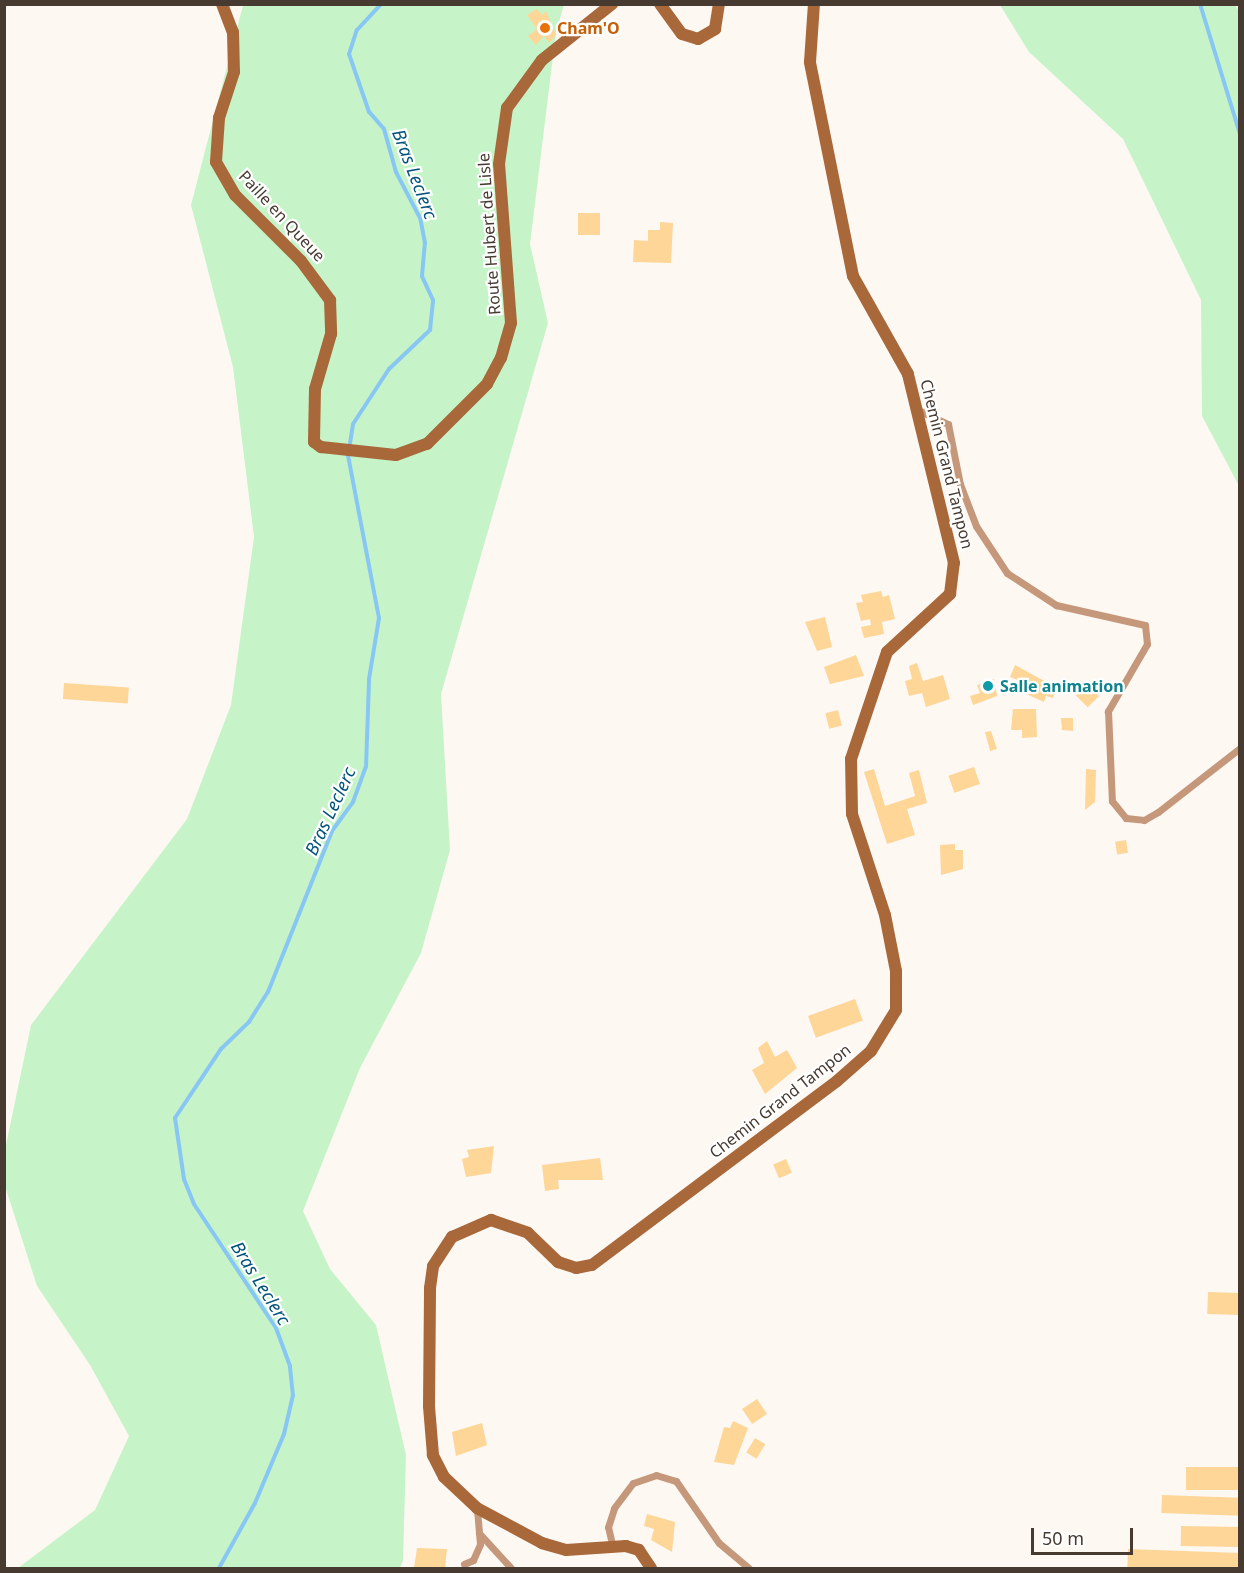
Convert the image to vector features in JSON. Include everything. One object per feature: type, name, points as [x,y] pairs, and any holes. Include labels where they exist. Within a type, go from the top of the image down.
[{"type":"main road","name":"Paille en Queue","points":[[222,4],[233,32],[234,72],[216,129],[216,162],[236,195],[301,261],[330,300],[331,334],[315,389],[312,430],[321,447],[396,455]]},
{"type":"main road","name":"Route Hubert de Lisle","points":[[396,455],[427,444],[487,384],[501,358],[511,323],[499,164],[507,108],[542,60],[612,4]]},
{"type":"main road","points":[[660,4],[682,34],[698,39],[716,29],[719,4]]},
{"type":"main road","name":"Chemin Grand Tampon","points":[[651,1569],[639,1550],[612,1544],[555,1549],[477,1508],[444,1477],[433,1455],[428,1307],[433,1266],[447,1243],[468,1227],[491,1220],[528,1233],[558,1262],[576,1268],[592,1265],[837,1081],[871,1051],[891,1024],[899,994],[896,972],[878,886],[852,814],[848,782],[850,759],[887,652],[950,594],[954,580],[920,411],[908,374],[853,276],[812,72],[814,4]]},
{"type":"lane","points":[[920,411],[948,424],[964,495],[1007,573],[1056,605],[1145,625],[1147,644],[1108,711],[1112,801],[1126,818],[1144,820],[1158,812],[1239,748]]},
{"type":"lane","points":[[612,1544],[608,1527],[615,1508],[633,1483],[656,1475],[676,1481],[720,1543],[749,1569]]},
{"type":"lane","points":[[464,1564],[473,1560],[479,1533],[477,1508]]},
{"type":"lane","points":[[479,1533],[511,1569]]},
{"type":"green space","points":[[1234,4],[1240,12],[1239,486],[1202,416],[1201,300],[1123,139],[1029,52],[1000,5]]},
{"type":"green space","points":[[243,5],[564,5],[556,32],[530,244],[548,323],[441,694],[450,850],[421,953],[360,1068],[303,1211],[330,1269],[376,1325],[406,1455],[403,1561],[400,1568],[18,1568],[95,1510],[129,1436],[90,1365],[37,1286],[5,1186],[5,1150],[31,1025],[187,819],[231,705],[254,537],[233,367],[191,205]]},
{"type":"building","name":"Cham'O","points":[[537,9],[542,15],[546,11],[556,35],[549,43],[544,36],[536,45],[528,36],[537,29],[527,15]]},
{"type":"building","points":[[578,213],[600,213],[600,235],[578,235]]},
{"type":"building","points":[[660,222],[673,223],[671,263],[633,262],[634,240],[648,241],[648,230],[660,230]]},
{"type":"building","points":[[881,591],[883,597],[889,595],[895,619],[882,622],[884,634],[864,638],[861,627],[871,625],[870,619],[861,621],[856,603],[863,602],[861,595]]},
{"type":"building","points":[[825,617],[832,647],[817,651],[805,622]]},
{"type":"building","points":[[856,655],[864,676],[830,684],[824,667]]},
{"type":"building","points":[[917,663],[923,681],[943,675],[950,699],[926,707],[922,693],[909,696],[905,681],[912,679],[909,666]]},
{"type":"building","points":[[1015,665],[1057,688],[1053,698],[1046,696],[1044,702],[1024,693],[1028,684],[1010,677]]},
{"type":"building","points":[[994,679],[997,696],[973,705],[970,696],[980,693],[977,685]]},
{"type":"building","points":[[64,683],[129,688],[128,703],[63,699]]},
{"type":"building","points":[[1087,684],[1099,696],[1088,707],[1076,695]]},
{"type":"building","points":[[1013,709],[1036,709],[1037,737],[1022,738],[1022,730],[1011,730]]},
{"type":"building","points":[[838,710],[842,726],[829,729],[825,713]]},
{"type":"building","points":[[1061,718],[1073,718],[1073,731],[1062,730]]},
{"type":"building","points":[[991,731],[997,749],[990,751],[985,732]]},
{"type":"building","points":[[974,767],[980,784],[954,793],[948,776]]},
{"type":"building","points":[[874,769],[885,806],[915,796],[909,773],[919,770],[927,803],[907,809],[915,835],[887,844],[864,772]]},
{"type":"building","points":[[1086,769],[1096,770],[1095,802],[1085,810]]},
{"type":"building","points":[[1126,840],[1128,853],[1117,855],[1115,842]]},
{"type":"building","points":[[955,844],[955,850],[963,850],[963,869],[941,875],[940,845]]},
{"type":"building","points":[[855,999],[863,1021],[816,1038],[808,1016]]},
{"type":"building","points":[[767,1041],[775,1057],[787,1050],[797,1068],[765,1094],[752,1070],[764,1063],[758,1048]]},
{"type":"building","points":[[494,1146],[491,1173],[466,1177],[462,1159],[469,1157],[467,1150]]},
{"type":"building","points":[[600,1158],[603,1180],[558,1180],[559,1189],[545,1191],[542,1165]]},
{"type":"building","points":[[786,1159],[792,1173],[779,1178],[773,1164]]},
{"type":"building","points":[[1208,1292],[1240,1293],[1239,1315],[1207,1314]]},
{"type":"building","points":[[757,1399],[767,1414],[752,1424],[742,1409]]},
{"type":"building","points":[[733,1421],[748,1428],[734,1465],[714,1462],[724,1427],[730,1428]]},
{"type":"building","points":[[482,1423],[487,1445],[456,1456],[452,1432]]},
{"type":"building","points":[[755,1438],[765,1444],[757,1459],[746,1453]]},
{"type":"building","points":[[1186,1467],[1240,1467],[1240,1490],[1186,1490]]},
{"type":"building","points":[[1162,1495],[1240,1498],[1239,1516],[1161,1513]]},
{"type":"building","points":[[647,1514],[675,1522],[672,1552],[651,1540],[654,1529],[644,1526]]},
{"type":"building","points":[[1181,1526],[1240,1527],[1240,1547],[1181,1546]]},
{"type":"building","points":[[417,1548],[447,1549],[445,1568],[414,1568]]},
{"type":"building","points":[[1128,1549],[1240,1553],[1239,1568],[1127,1567]]},
{"type":"waterway","name":"Bras Leclerc","points":[[219,1568],[255,1503],[284,1434],[293,1396],[290,1366],[276,1328],[194,1204],[184,1179],[175,1118],[221,1049],[249,1022],[268,992],[332,831],[353,802],[366,767],[369,679],[379,618],[348,456],[353,424],[389,369],[430,330],[433,300],[422,276],[425,243],[420,218],[396,172],[384,129],[369,112],[349,54],[357,30],[381,4]]},
{"type":"waterway","points":[[1200,4],[1240,134]]},
{"type":"place","name":"Cham'O","points":[[545,28]]},
{"type":"place","name":"Salle animation","points":[[988,686]]}]
